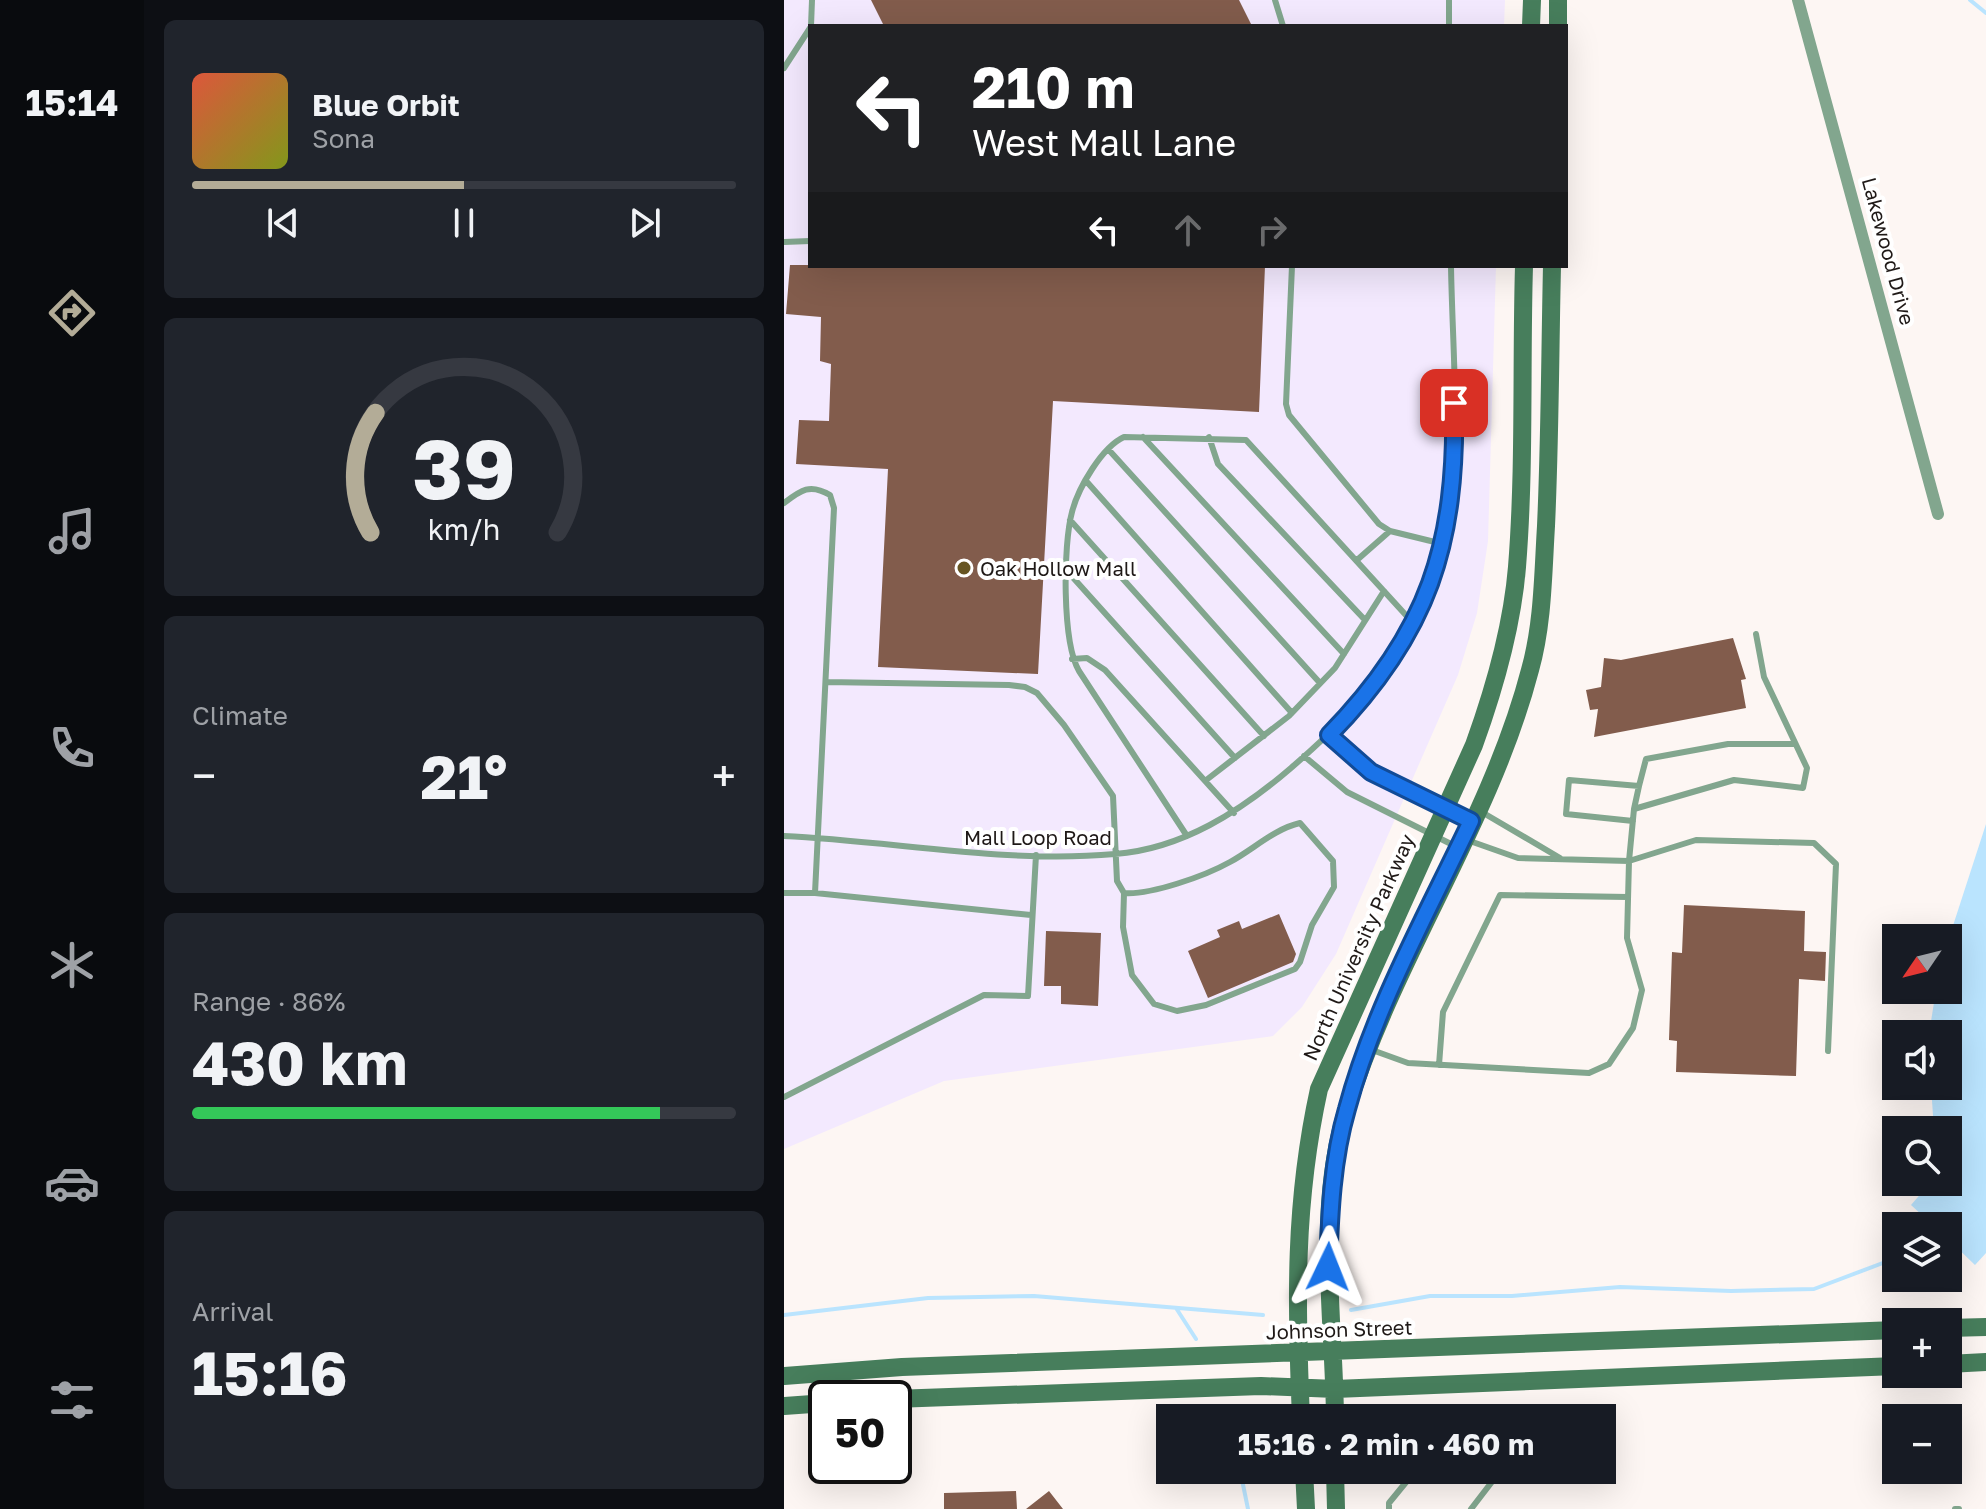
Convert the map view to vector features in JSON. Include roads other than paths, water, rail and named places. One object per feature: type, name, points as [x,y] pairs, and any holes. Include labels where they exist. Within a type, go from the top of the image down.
[{"type":"main road","points":[[1531,24],[1532,0]]},
{"type":"main road","points":[[1558,0],[1558,24]]},
{"type":"main road","name":"North University Parkway","points":[[1301,1404],[1297,1352],[1297,1229],[1308,1139],[1319,1089],[1446,807],[1494,688],[1517,568],[1524,268]]},
{"type":"main road","points":[[1335,1404],[1328,1267],[1330,1202],[1347,1107],[1386,1003],[1511,729],[1531,669],[1542,601],[1550,441],[1552,268]]},
{"type":"main road","points":[[1962,1328],[1986,1327]]},
{"type":"main road","name":"Johnson Street","points":[[784,1376],[902,1367],[1882,1331]]},
{"type":"main road","points":[[1962,1363],[1986,1362]]},
{"type":"main road","points":[[912,1398],[1261,1386],[1335,1389],[1882,1367]]},
{"type":"main road","points":[[784,1406],[808,1404]]},
{"type":"main road","points":[[1305,1484],[1306,1509]]},
{"type":"main road","points":[[1335,1484],[1336,1509]]},
{"type":"street","name":"Lakewood Drive","points":[[1798,0],[1938,514]]},
{"type":"lane","points":[[810,24],[812,0]]},
{"type":"lane","points":[[1275,0],[1282,24]]},
{"type":"lane","points":[[1449,0],[1449,24]]},
{"type":"lane","points":[[784,68],[808,30]]},
{"type":"lane","points":[[784,242],[808,241]]},
{"type":"lane","points":[[1292,268],[1286,404],[1289,415],[1359,502],[1390,531],[1443,544]]},
{"type":"lane","name":"Mall Loop Road","points":[[784,836],[947,853],[1118,854],[1187,836],[1234,813],[1329,735],[1379,679],[1414,624],[1443,544],[1452,492],[1455,444],[1451,268]]},
{"type":"lane","points":[[1187,836],[1072,659],[1066,616],[1070,520],[1087,482],[1113,442],[1124,437],[1246,440],[1414,624]]},
{"type":"lane","points":[[1143,437],[1344,654]]},
{"type":"lane","points":[[1209,437],[1218,464],[1365,620]]},
{"type":"lane","points":[[1108,449],[1320,683]]},
{"type":"lane","points":[[1087,482],[1292,713]]},
{"type":"lane","points":[[784,503],[806,488],[817,487],[830,495],[834,508],[815,893]]},
{"type":"lane","points":[[1070,520],[1264,736]]},
{"type":"lane","points":[[1357,560],[1390,531]]},
{"type":"lane","points":[[1068,572],[1235,758]]},
{"type":"lane","points":[[1205,781],[1292,713],[1344,654],[1384,591]]},
{"type":"lane","points":[[1634,809],[1734,780],[1803,788],[1807,768],[1764,677],[1756,634]]},
{"type":"lane","points":[[1072,659],[1087,658],[1105,670],[1234,813]]},
{"type":"lane","points":[[826,682],[1009,685],[1037,693],[1064,725],[1113,796],[1117,881],[1124,893],[1123,927],[1132,975],[1154,1004],[1177,1011],[1206,1005],[1295,969],[1305,952],[1312,925],[1334,887],[1333,861],[1300,823],[1287,826],[1228,863],[1141,895],[1124,893]]},
{"type":"lane","points":[[1329,735],[1371,772],[1446,807],[1474,815],[1563,860]]},
{"type":"lane","points":[[1369,1049],[1408,1063],[1439,1065],[1589,1073],[1609,1064],[1633,1028],[1642,990],[1627,938],[1634,809],[1646,759],[1728,744],[1795,744]]},
{"type":"lane","points":[[1304,756],[1347,792],[1432,834],[1518,858],[1629,861],[1696,840],[1814,843],[1836,864],[1828,1051]]},
{"type":"lane","points":[[1633,821],[1566,814],[1569,780],[1639,786]]},
{"type":"lane","points":[[784,1097],[984,995],[1028,996],[1036,855]]},
{"type":"lane","points":[[784,893],[815,893],[1031,915]]},
{"type":"lane","points":[[1439,1065],[1443,1012],[1500,895],[1628,897]]},
{"type":"lane","points":[[1389,1509],[1389,1503],[1405,1484]]},
{"type":"lane","points":[[1471,1509],[1490,1484]]},
{"type":"water","points":[[1986,824],[1986,1253],[1975,1265],[1962,1252],[1962,1212],[1919,1212],[1911,1205],[1919,1196],[1962,1196],[1962,1116],[1933,1116],[1932,1100],[1962,1100],[1962,1020],[1931,1020],[1934,1004],[1962,1004],[1962,924],[1954,924]]},
{"type":"waterway","points":[[1970,0],[1986,13]]},
{"type":"waterway","points":[[1351,1310],[1430,1296],[1512,1296],[1620,1287],[1731,1291],[1814,1289],[1882,1263]]},
{"type":"waterway","points":[[784,1315],[928,1298],[1034,1296],[1263,1315]]},
{"type":"waterway","points":[[1176,1308],[1196,1339]]},
{"type":"waterway","points":[[1243,1484],[1248,1509]]},
{"type":"place","name":"Oak Hollow Mall","points":[[964,568]]}]
